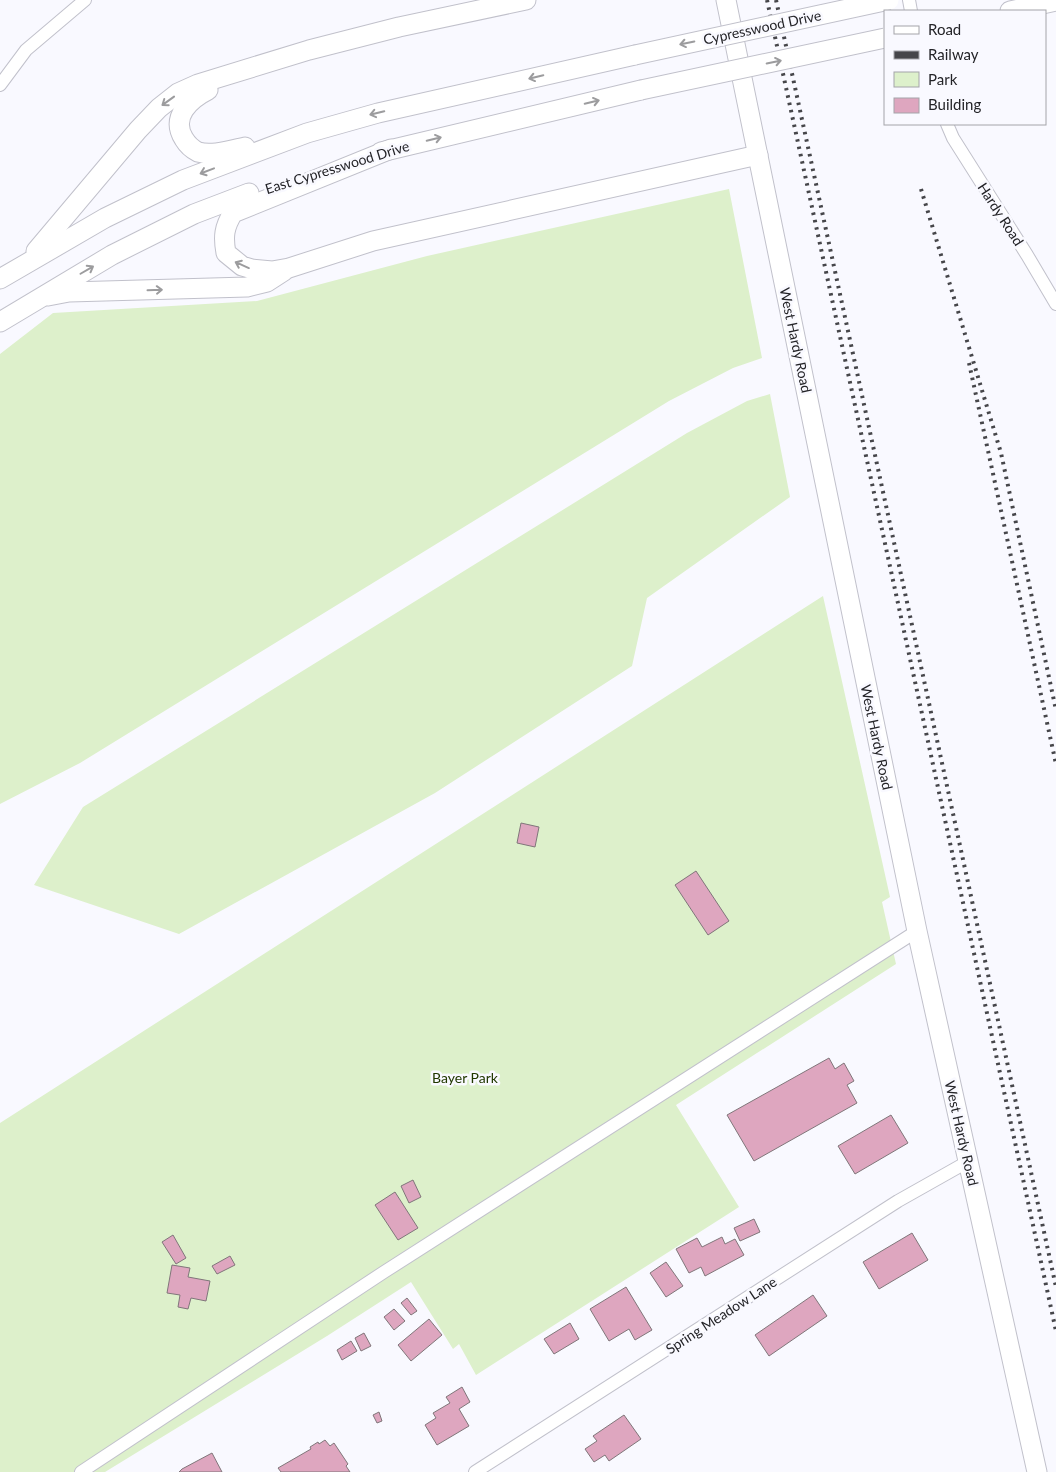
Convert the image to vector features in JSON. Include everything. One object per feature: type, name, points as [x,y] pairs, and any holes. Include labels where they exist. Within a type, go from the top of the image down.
[{"type":"main road","points":[[24,264],[159,108],[178,93],[198,84],[399,27],[526,0]]},
{"type":"main road","name":"West Hardy Road","points":[[726,0],[917,931],[1037,1472]]},
{"type":"main road","name":"Cypresswood Drive","points":[[307,133],[378,113],[889,0]]},
{"type":"main road","points":[[1015,10],[1056,1]]},
{"type":"main road","name":"East Cypresswood Drive","points":[[1,319],[112,255],[194,214],[301,175],[391,149],[641,90],[884,38]]},
{"type":"main road","points":[[245,70],[192,98],[183,109],[179,128],[190,147],[196,151],[213,153],[307,133]]},
{"type":"main road","points":[[0,279],[104,218],[183,180],[307,133]]},
{"type":"main road","points":[[391,149],[233,213],[227,223],[223,238],[226,254],[242,266],[252,269],[272,271],[289,268],[374,240],[758,155]]},
{"type":"main road","points":[[37,298],[69,292],[247,288],[267,282],[289,268]]},
{"type":"street","points":[[0,85],[26,50],[85,0]]},
{"type":"street","name":"Hardy Road","points":[[947,125],[953,138],[1056,304]]},
{"type":"street","points":[[81,1472],[558,1160],[917,931]]},
{"type":"street","name":"Spring Meadow Lane","points":[[475,1472],[898,1201],[969,1161]]},
{"type":"green space","points":[[729,189],[762,358],[733,368],[669,401],[80,763],[0,804],[0,354],[53,313],[257,301],[427,256]]},
{"type":"green space","points":[[770,394],[790,497],[647,598],[632,666],[435,793],[179,934],[34,885],[83,807],[687,433],[747,401]]},
{"type":"green space","name":"Bayer Park","points":[[823,596],[890,897],[882,902],[896,964],[676,1105],[739,1207],[476,1375],[459,1344],[453,1349],[411,1282],[327,1336],[105,1472],[0,1472],[0,1123]]},
{"type":"building","points":[[521,823],[539,827],[535,847],[517,843]]},
{"type":"building","points":[[696,871],[729,921],[708,935],[675,885]]},
{"type":"building","points":[[829,1058],[835,1069],[844,1063],[854,1081],[847,1085],[857,1103],[754,1161],[727,1115]]},
{"type":"building","points":[[891,1115],[908,1143],[855,1174],[838,1146]]},
{"type":"building","points":[[413,1180],[421,1197],[409,1203],[401,1186]]},
{"type":"building","points":[[395,1192],[418,1228],[398,1240],[375,1205]]},
{"type":"building","points":[[754,1219],[760,1232],[740,1241],[734,1228]]},
{"type":"building","points":[[912,1233],[928,1260],[879,1289],[863,1262]]},
{"type":"building","points":[[173,1235],[186,1258],[176,1264],[162,1242]]},
{"type":"building","points":[[722,1237],[725,1244],[735,1239],[744,1255],[705,1276],[701,1267],[689,1273],[676,1249],[697,1238],[702,1247]]},
{"type":"building","points":[[230,1256],[235,1265],[217,1274],[212,1266]]},
{"type":"building","points":[[666,1262],[683,1286],[666,1297],[650,1273]]},
{"type":"building","points":[[172,1265],[190,1268],[188,1277],[210,1281],[206,1301],[191,1298],[188,1309],[178,1307],[180,1295],[167,1293]]},
{"type":"building","points":[[626,1287],[652,1330],[635,1340],[629,1329],[609,1341],[590,1309]]},
{"type":"building","points":[[813,1295],[827,1316],[769,1356],[755,1335]]},
{"type":"building","points":[[407,1298],[417,1311],[411,1315],[401,1303]]},
{"type":"building","points":[[394,1309],[405,1321],[394,1330],[384,1317]]},
{"type":"building","points":[[429,1319],[442,1335],[411,1361],[398,1345]]},
{"type":"building","points":[[570,1323],[579,1339],[554,1354],[544,1339]]},
{"type":"building","points":[[364,1333],[371,1346],[361,1351],[355,1338]]},
{"type":"building","points":[[351,1341],[357,1351],[342,1360],[337,1350]]},
{"type":"building","points":[[462,1387],[470,1402],[459,1409],[469,1426],[437,1445],[425,1425],[436,1418],[433,1413],[450,1403],[446,1397]]},
{"type":"building","points":[[379,1412],[382,1421],[377,1423],[373,1415]]},
{"type":"building","points":[[624,1415],[641,1439],[609,1461],[605,1455],[594,1462],[585,1449],[597,1441],[593,1436]]},
{"type":"building","points":[[325,1440],[330,1446],[334,1443],[348,1464],[346,1466],[350,1472],[281,1472],[278,1468],[311,1449],[310,1447],[318,1442],[319,1444]]},
{"type":"building","points":[[212,1453],[222,1472],[179,1472],[182,1469]]},
{"type":"railway","points":[[767,0],[1056,1331]]},
{"type":"railway","points":[[776,0],[1056,1287]]},
{"type":"railway","points":[[921,189],[1001,453],[1056,710]]},
{"type":"railway","points":[[969,363],[1056,764]]}]
